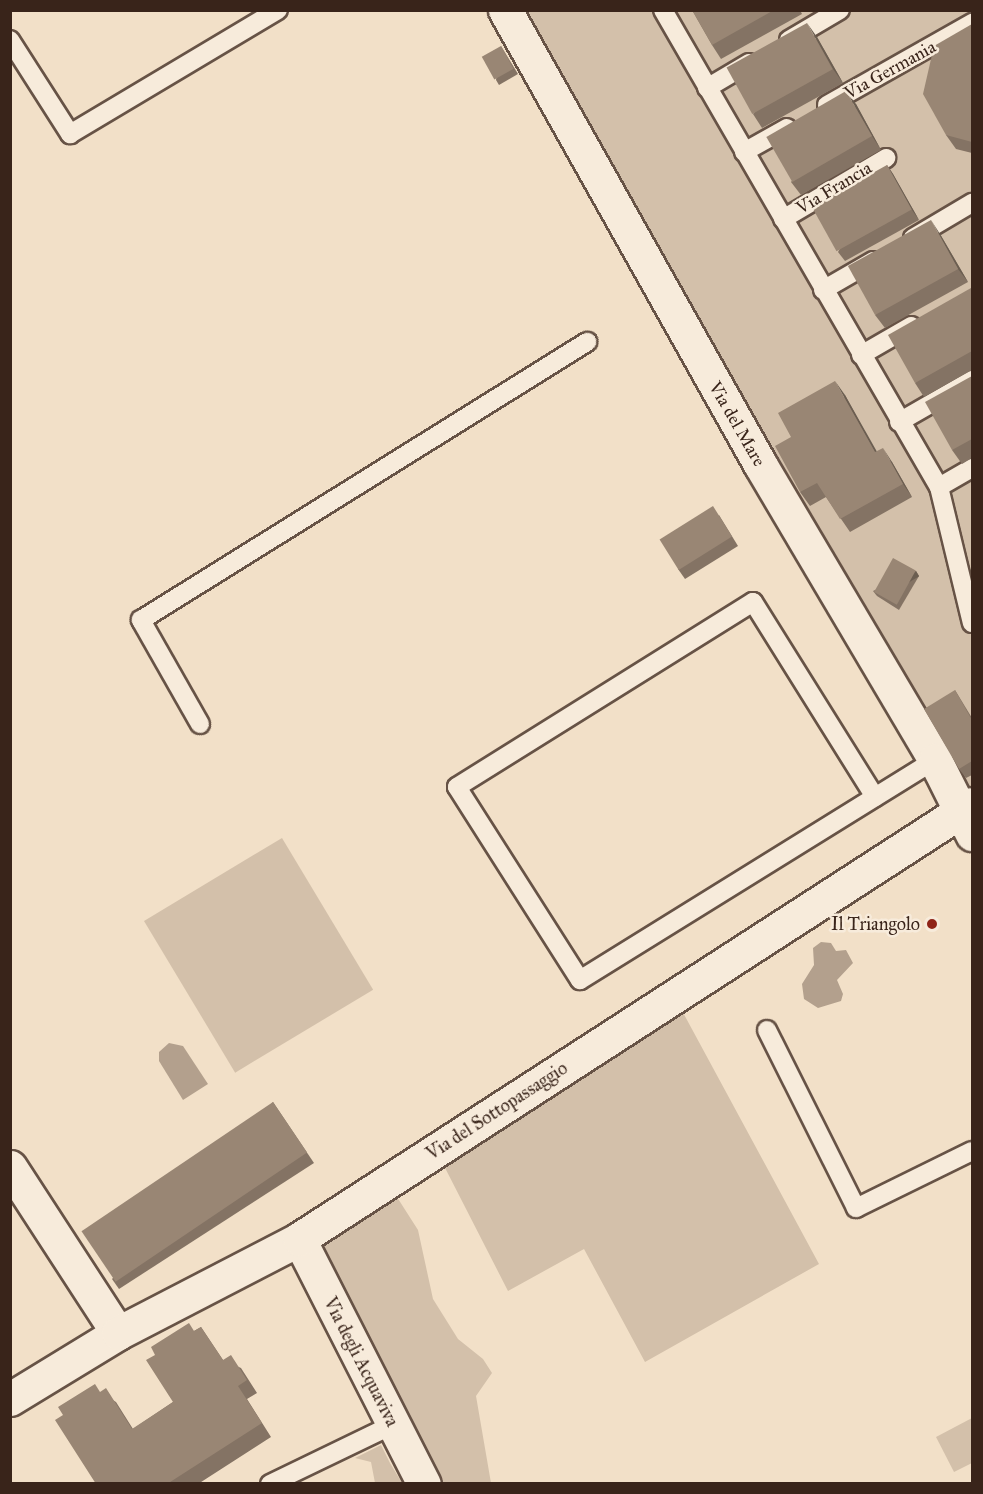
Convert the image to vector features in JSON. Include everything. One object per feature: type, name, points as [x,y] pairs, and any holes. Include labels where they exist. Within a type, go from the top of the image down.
[{"type":"street","name":"Via del Mare","points":[[505,10],[726,406],[969,816]]},
{"type":"street","name":"Via del Sottopassaggio","points":[[10,1399],[118,1333],[299,1239],[969,816]]},
{"type":"street","points":[[10,1167],[118,1333]]},
{"type":"street","name":"Via degli Acquaviva","points":[[299,1239],[424,1484]]},
{"type":"lane","points":[[10,40],[70,134],[278,10]]},
{"type":"lane","points":[[707,87],[840,10]]},
{"type":"lane","points":[[668,12],[744,152],[899,422],[939,487],[965,562],[972,623]]},
{"type":"lane","name":"Via Germania","points":[[744,152],[972,23]]},
{"type":"lane","name":"Via Francia","points":[[783,219],[886,158]]},
{"type":"lane","points":[[823,290],[972,203]]},
{"type":"lane","points":[[861,355],[932,314]]},
{"type":"lane","points":[[200,724],[141,620],[587,342]]},
{"type":"lane","points":[[899,422],[972,380]]},
{"type":"lane","points":[[939,487],[972,468]]},
{"type":"lane","points":[[875,797],[753,602],[457,787],[580,980],[935,760]]},
{"type":"lane","points":[[767,1029],[856,1208],[972,1151]]},
{"type":"lane","points":[[270,1484],[392,1425]]},
{"type":"shaded area","points":[[516,11],[972,11],[972,789],[964,793]]},
{"type":"shaded area","points":[[282,838],[373,990],[235,1073],[144,921]]},
{"type":"shaded area","points":[[821,942],[831,943],[836,951],[846,950],[853,963],[837,980],[843,994],[841,1001],[818,1008],[804,999],[802,984],[814,965],[813,948]]},
{"type":"shaded area","points":[[680,1007],[819,1264],[645,1362],[584,1249],[508,1291],[441,1160]]},
{"type":"shaded area","points":[[169,1043],[183,1046],[208,1084],[183,1100],[159,1061],[159,1052]]},
{"type":"shaded area","points":[[395,1194],[418,1230],[433,1299],[458,1339],[483,1359],[492,1373],[476,1396],[491,1483],[440,1483],[315,1247]]},
{"type":"shaded area","points":[[972,1418],[972,1463],[954,1472],[936,1437]]},
{"type":"shaded area","points":[[381,1445],[402,1483],[375,1483],[371,1462],[355,1458]]},
{"type":"building","points":[[692,10],[774,10],[712,45]]},
{"type":"building","points":[[807,23],[833,69],[752,114],[727,68]]},
{"type":"building","points":[[972,24],[972,142],[946,135],[923,94],[934,46]]},
{"type":"building","points":[[501,46],[514,69],[494,79],[482,57]]},
{"type":"building","points":[[846,91],[872,136],[792,182],[766,137]]},
{"type":"building","points":[[887,165],[912,210],[837,251],[812,207]]},
{"type":"building","points":[[931,220],[958,269],[875,315],[848,266]]},
{"type":"building","points":[[971,288],[972,351],[915,383],[888,335]]},
{"type":"building","points":[[972,376],[972,439],[952,450],[925,402]]},
{"type":"building","points":[[835,381],[875,452],[883,448],[903,484],[840,519],[817,483],[800,492],[775,446],[791,437],[778,413]]},
{"type":"building","points":[[713,506],[732,537],[679,570],[660,539]]},
{"type":"building","points":[[893,558],[916,571],[897,605],[874,592]]},
{"type":"building","points":[[955,690],[972,720],[972,761],[959,769],[924,709]]},
{"type":"building","points":[[273,1102],[307,1153],[116,1282],[81,1231]]},
{"type":"building","points":[[189,1323],[194,1331],[201,1327],[223,1360],[231,1355],[247,1380],[238,1386],[262,1423],[167,1484],[96,1484],[55,1420],[63,1415],[58,1407],[95,1384],[100,1392],[106,1388],[132,1429],[173,1402],[146,1360],[155,1355],[151,1347]]},
{"type":"place","name":"Il Triangolo","points":[[932,924]]}]
